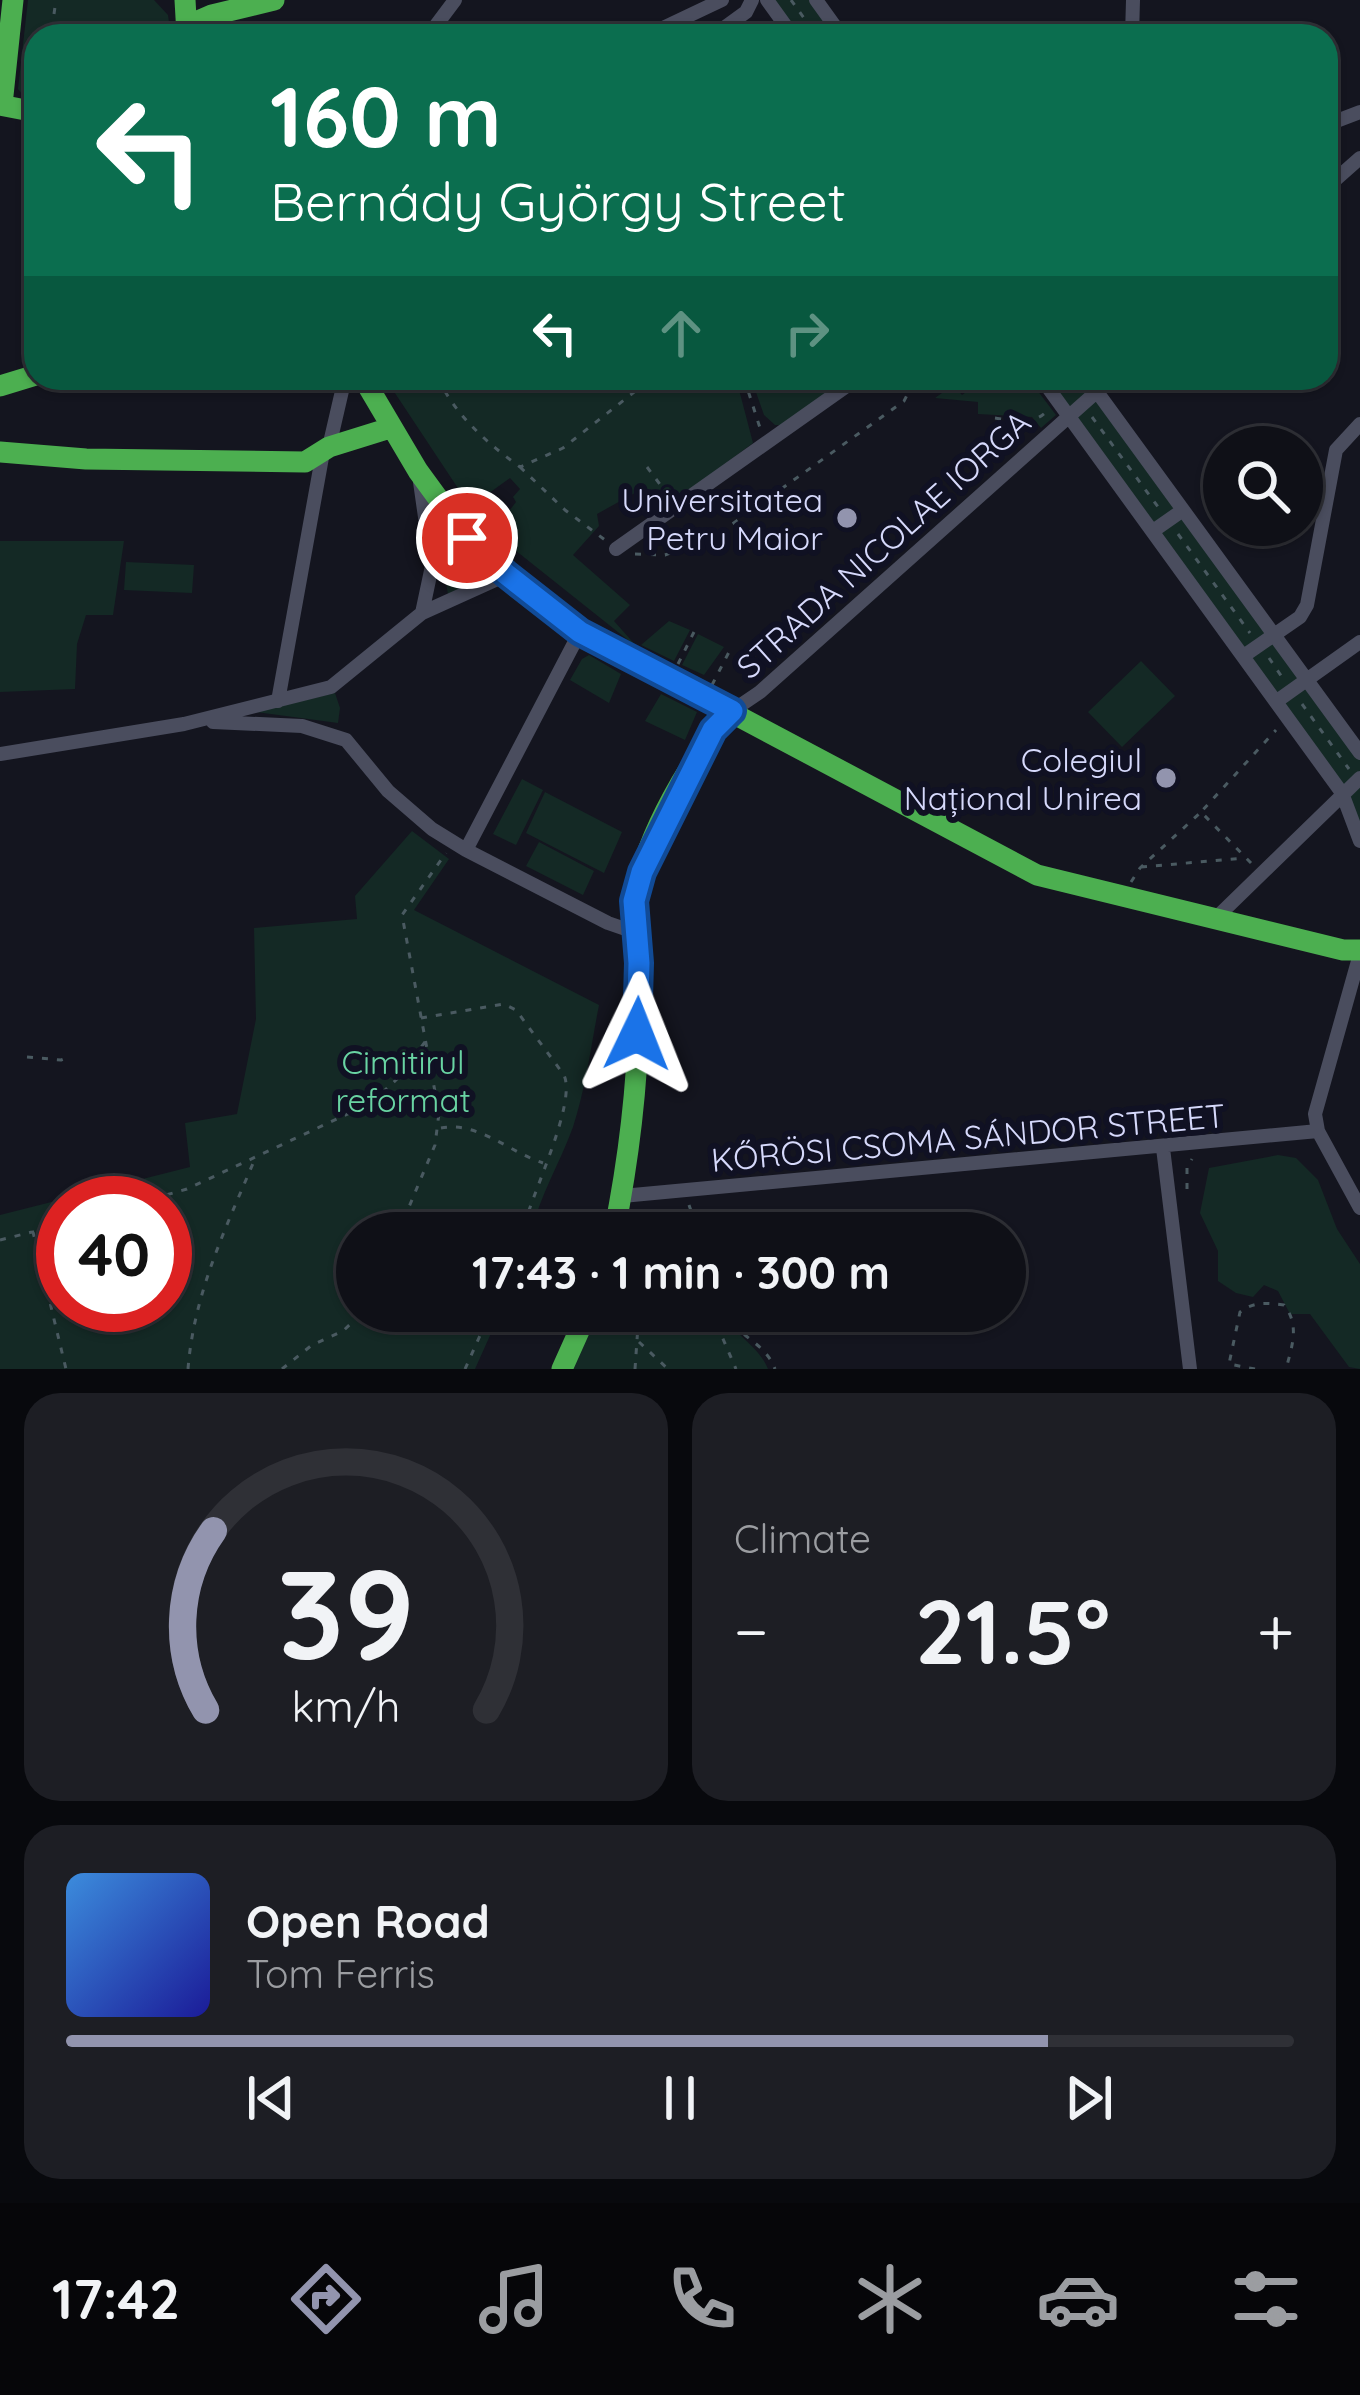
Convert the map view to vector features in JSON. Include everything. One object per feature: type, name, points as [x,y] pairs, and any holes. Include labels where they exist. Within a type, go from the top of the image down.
[{"type":"main road","points":[[1,105],[13,0]]},
{"type":"main road","points":[[200,24],[212,15],[274,0]]},
{"type":"main road","points":[[369,390],[418,471],[467,538],[580,632],[1002,860],[1037,874],[1360,952]]},
{"type":"main road","points":[[0,452],[86,459],[305,462],[326,449],[390,428]]},
{"type":"main road","points":[[619,1212],[639,1006],[634,901],[654,845],[713,730],[732,711]]},
{"type":"main road","points":[[562,1369],[579,1332]]},
{"type":"street","points":[[671,24],[722,0]]},
{"type":"street","points":[[730,24],[746,12],[752,0]]},
{"type":"street","points":[[278,700],[342,390]]},
{"type":"street","points":[[616,549],[841,390]]},
{"type":"street","points":[[1050,390],[1342,793],[1360,841]]},
{"type":"street","points":[[1097,392],[1360,753]]},
{"type":"street","name":"STRADA NICOLAE IORGA","points":[[732,711],[760,692],[1097,392]]},
{"type":"street","points":[[1245,656],[1300,617],[1307,604],[1336,450],[1343,437],[1360,424]]},
{"type":"street","points":[[418,471],[431,566],[422,613]]},
{"type":"street","points":[[1153,531],[1183,510]]},
{"type":"street","points":[[0,754],[184,724],[331,687],[422,613],[506,574]]},
{"type":"street","points":[[466,850],[580,632]]},
{"type":"street","points":[[1277,700],[1360,642]]},
{"type":"street","points":[[184,724],[262,722],[332,733],[357,750],[401,805],[466,850],[634,932]]},
{"type":"street","points":[[1215,919],[1357,777]]},
{"type":"street","points":[[1360,952],[1318,1100],[1318,1132],[1360,1208]]},
{"type":"street","name":"KŐRÖSI CSOMA SÁNDOR STREET","points":[[622,1196],[1318,1132]]},
{"type":"street","points":[[1163,1148],[1190,1369]]},
{"type":"path","points":[[54,14],[56,0]]},
{"type":"path","points":[[444,390],[495,448],[616,549],[665,555],[717,535],[904,401],[910,390]]},
{"type":"path","points":[[520,467],[563,448],[637,390]]},
{"type":"path","points":[[747,390],[765,444]]},
{"type":"path","points":[[1073,390],[1080,400]]},
{"type":"path","points":[[1084,406],[1166,517]]},
{"type":"path","points":[[995,418],[1026,422],[1048,410]]},
{"type":"path","points":[[647,467],[676,506]]},
{"type":"path","points":[[1170,523],[1357,777]]},
{"type":"path","points":[[674,670],[694,632]]},
{"type":"path","points":[[711,687],[730,650]]},
{"type":"path","points":[[1128,889],[1140,868],[1201,812],[1272,735]]},
{"type":"path","points":[[1201,812],[1257,868]]},
{"type":"path","points":[[406,1212],[439,1129],[402,915],[447,851]]},
{"type":"path","points":[[1140,868],[1246,858]]},
{"type":"path","points":[[421,1018],[505,1004],[516,1010],[568,1084],[560,1129],[529,1212]]},
{"type":"path","points":[[192,1187],[371,1103],[426,1041]]},
{"type":"path","points":[[27,1057],[61,1060],[70,1056]]},
{"type":"path","points":[[439,1129],[456,1125],[476,1131],[544,1164]]},
{"type":"path","points":[[1187,1189],[1187,1168],[1196,1152]]},
{"type":"path","points":[[188,1369],[191,1325],[201,1287],[255,1159]]},
{"type":"path","points":[[688,1203],[691,1212]]},
{"type":"path","points":[[0,1240],[36,1231]]},
{"type":"path","points":[[33,1232],[66,1369]]},
{"type":"path","points":[[1255,1369],[1229,1364],[1240,1312],[1253,1303],[1284,1305],[1294,1317],[1286,1369]]},
{"type":"path","points":[[282,1369],[312,1345],[342,1332]]},
{"type":"path","points":[[465,1369],[481,1332]]},
{"type":"path","points":[[635,1369],[638,1332]]},
{"type":"path","points":[[720,1332],[736,1369]]},
{"type":"path","points":[[743,1332],[769,1352],[775,1369]]},
{"type":"path","points":[[637,1340],[668,1369]]},
{"type":"green space","points":[[28,0],[154,0],[168,15],[169,24],[25,24]]},
{"type":"green space","points":[[767,0],[816,0],[833,24],[784,24]]},
{"type":"green space","points":[[24,36],[24,94],[18,89]]},
{"type":"green space","points":[[393,390],[739,390],[753,443],[682,496],[642,489],[597,514],[599,526],[573,555],[630,605],[614,621],[638,648],[481,523]],"holes":[[[510,478],[520,489],[513,497],[516,502],[499,524],[482,523],[478,501]]]},
{"type":"green space","points":[[755,390],[834,390],[783,425],[775,425],[764,415]]},
{"type":"green space","points":[[946,390],[962,395],[969,390],[1037,390],[1056,415],[1041,428],[1032,417],[978,414],[978,402],[935,398]]},
{"type":"green space","points":[[1050,390],[1096,390],[1203,537],[1203,546],[1209,546],[1360,753],[1360,841],[1342,793]]},
{"type":"green space","points":[[432,510],[455,543],[487,576],[448,594]]},
{"type":"green space","points":[[0,541],[124,541],[113,615],[86,615],[77,644],[75,689],[0,692]]},
{"type":"green space","points":[[126,562],[194,565],[192,593],[124,590]]},
{"type":"green space","points":[[669,621],[690,630],[674,661],[641,645]]},
{"type":"green space","points":[[698,634],[724,647],[704,675],[682,665]]},
{"type":"green space","points":[[589,655],[621,674],[609,703],[570,680]]},
{"type":"green space","points":[[1141,661],[1175,696],[1122,747],[1088,712]]},
{"type":"green space","points":[[335,693],[338,723],[256,712]]},
{"type":"green space","points":[[661,694],[697,712],[685,740],[645,721]]},
{"type":"green space","points":[[522,779],[543,790],[516,845],[493,834]]},
{"type":"green space","points":[[545,792],[622,832],[604,873],[526,833]]},
{"type":"green space","name":"Cimitirul reformat","points":[[412,831],[449,859],[414,910],[599,1005],[578,1112],[538,1212],[336,1212],[336,1332],[492,1332],[475,1369],[0,1369],[0,1215],[36,1206],[36,1332],[192,1332],[192,1176],[154,1176],[190,1167],[185,1123],[237,1114],[256,1019],[254,928],[357,919],[355,896]]},
{"type":"green space","points":[[539,842],[594,871],[583,895],[526,866]]},
{"type":"green space","points":[[1278,1155],[1296,1158],[1318,1180],[1337,1229],[1360,1264],[1360,1369],[1349,1367],[1310,1314],[1290,1314],[1278,1291],[1264,1285],[1253,1297],[1218,1281],[1218,1251],[1200,1213],[1209,1168]]},
{"type":"green space","points":[[589,1332],[737,1332],[768,1369],[572,1369]]},
{"type":"traffic: fast","points":[[2,105],[13,0]]},
{"type":"traffic: fast","points":[[185,0],[186,24]]},
{"type":"traffic: fast","points":[[191,24],[274,0]]},
{"type":"traffic: fast","points":[[0,105],[24,110]]},
{"type":"traffic: fast","points":[[0,386],[24,379]]},
{"type":"traffic: fast","points":[[370,390],[418,471],[467,538],[580,632],[1037,875],[1343,950],[1360,950]]},
{"type":"traffic: fast","points":[[0,452],[86,459],[305,462],[329,447],[390,428]]},
{"type":"traffic: fast","points":[[617,1212],[637,1063],[635,896],[672,798],[732,711]]},
{"type":"traffic: fast","points":[[562,1369],[579,1332]]},
{"type":"place","name":"Universitatea Petru Maior","points":[[847,518]]},
{"type":"place","name":"Colegiul Național Unirea","points":[[1166,778]]},
{"type":"route","points":[[467,538],[580,632],[732,711],[713,730],[642,872],[634,901],[639,963],[637,1034]]}]
